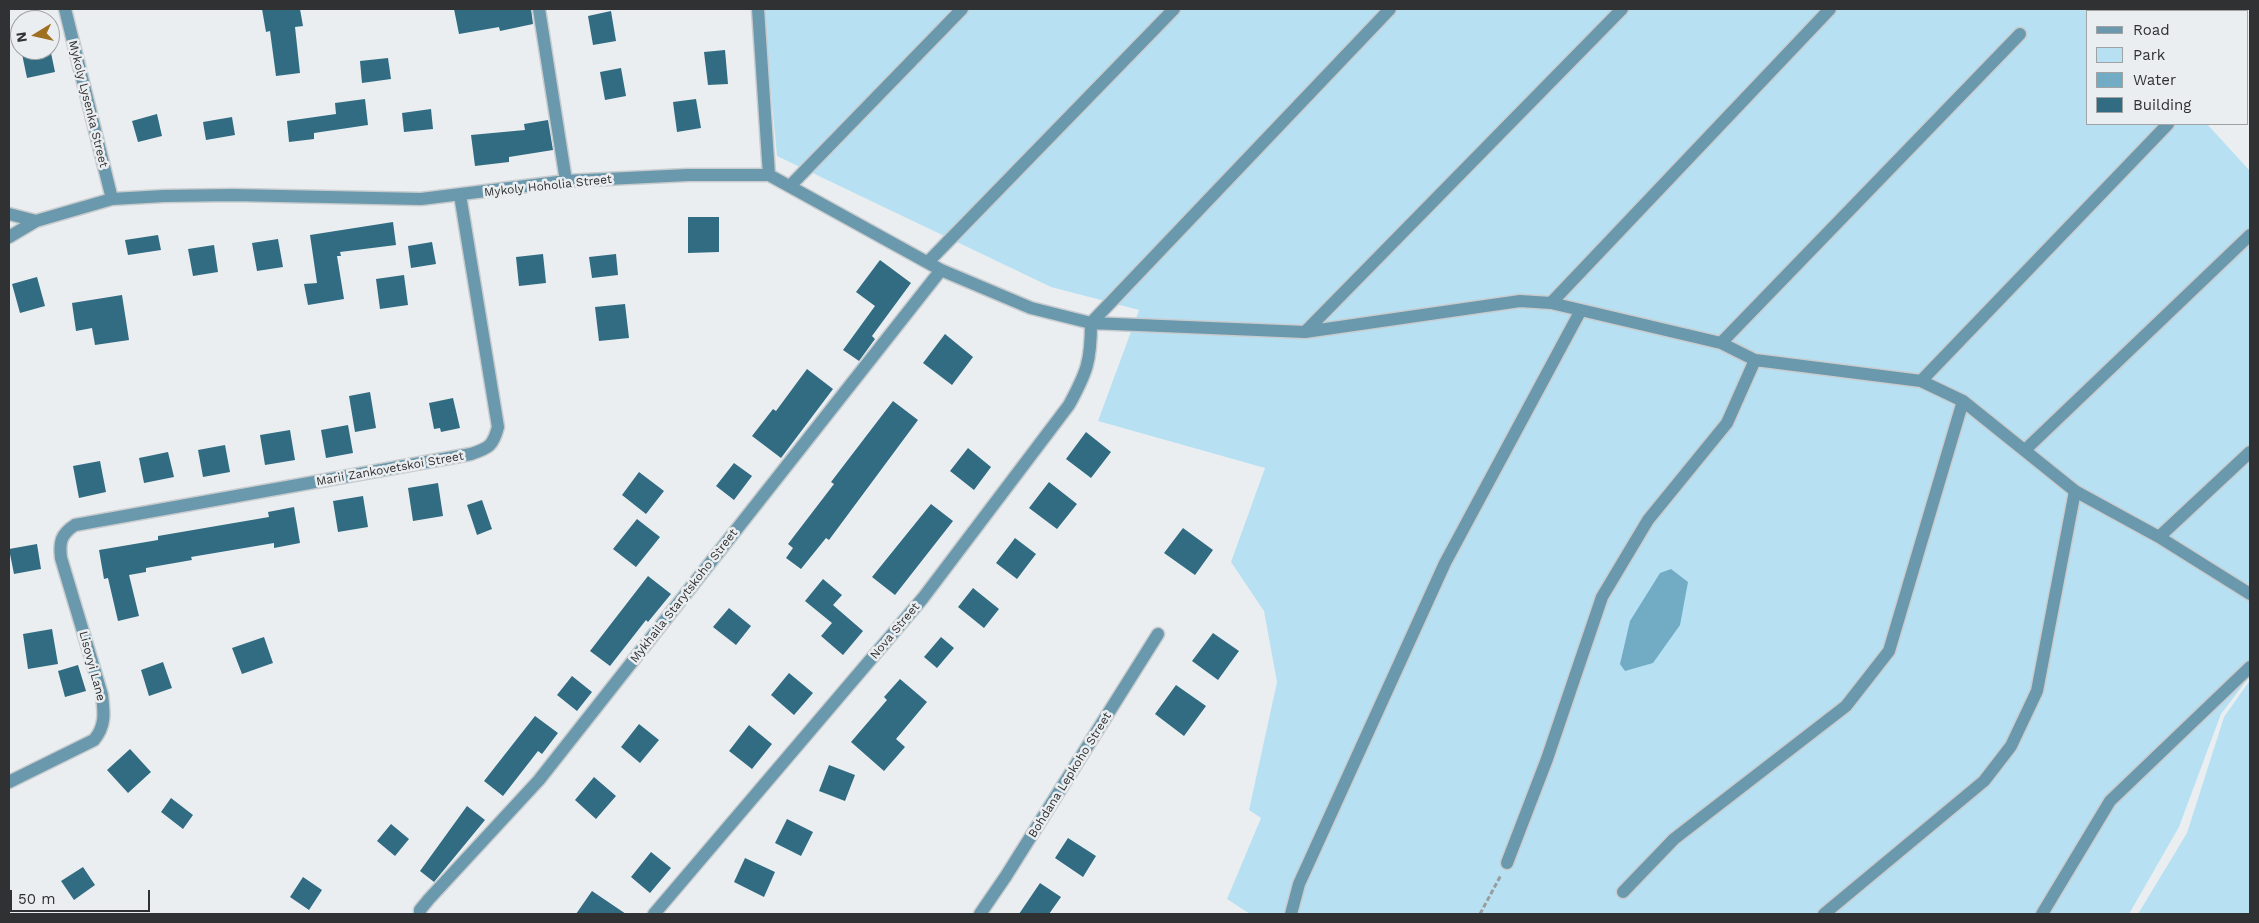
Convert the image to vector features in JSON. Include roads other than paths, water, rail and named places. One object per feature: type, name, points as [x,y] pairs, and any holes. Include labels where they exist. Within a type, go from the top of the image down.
[{"type":"street","name":"Mykoly Lysenka Street","points":[[65,9],[112,199]]},
{"type":"street","points":[[539,9],[566,181]]},
{"type":"street","points":[[758,9],[768,175]]},
{"type":"street","points":[[791,185],[962,9]]},
{"type":"street","points":[[928,262],[1174,9]]},
{"type":"street","points":[[1091,323],[1390,9]]},
{"type":"street","points":[[1305,332],[1622,9]]},
{"type":"street","points":[[1551,303],[1830,9]]},
{"type":"street","points":[[1721,344],[2020,34]]},
{"type":"street","points":[[1921,382],[2167,125]]},
{"type":"street","name":"Mykoly Hoholia Street","points":[[9,237],[36,221],[112,199],[223,195],[421,199],[566,181],[688,175],[768,175],[791,185],[941,270],[1031,308],[1091,323],[1305,332],[1520,301],[1551,303],[1721,344],[1755,360],[1921,382],[1963,401],[2075,491],[2159,537],[2250,594]]},
{"type":"street","name":"Marii Zankovetskoi Street","points":[[61,558],[59,543],[65,531],[75,525],[471,454],[488,448],[495,438],[498,427],[460,195]]},
{"type":"street","points":[[9,214],[36,221]]},
{"type":"street","points":[[2026,450],[2250,235]]},
{"type":"street","name":"Mykhaila Starytskoho Street","points":[[420,914],[420,910],[429,899],[539,780],[941,270]]},
{"type":"street","points":[[1291,914],[1299,884],[1445,562],[1581,310]]},
{"type":"street","name":"Nova Street","points":[[654,914],[923,598],[1069,405],[1086,373],[1091,348],[1091,323]]},
{"type":"street","points":[[1507,863],[1546,759],[1602,597],[1648,520],[1727,423],[1755,360]]},
{"type":"street","points":[[1623,892],[1674,838],[1846,706],[1889,651],[1963,401]]},
{"type":"street","points":[[2159,537],[2250,452]]},
{"type":"street","points":[[1824,914],[1984,782],[2011,746],[2037,691],[2075,491]]},
{"type":"street","name":"Lisovyi Lane","points":[[9,782],[94,740],[102,730],[104,715],[102,695],[61,558]]},
{"type":"street","name":"Bohdana Lepkoho Street","points":[[980,914],[1006,876],[1158,634]]},
{"type":"street","points":[[2042,914],[2110,802],[2250,667]]},
{"type":"water","points":[[1671,569],[1688,582],[1680,625],[1653,663],[1625,671],[1620,664],[1630,621],[1660,573]]}]
